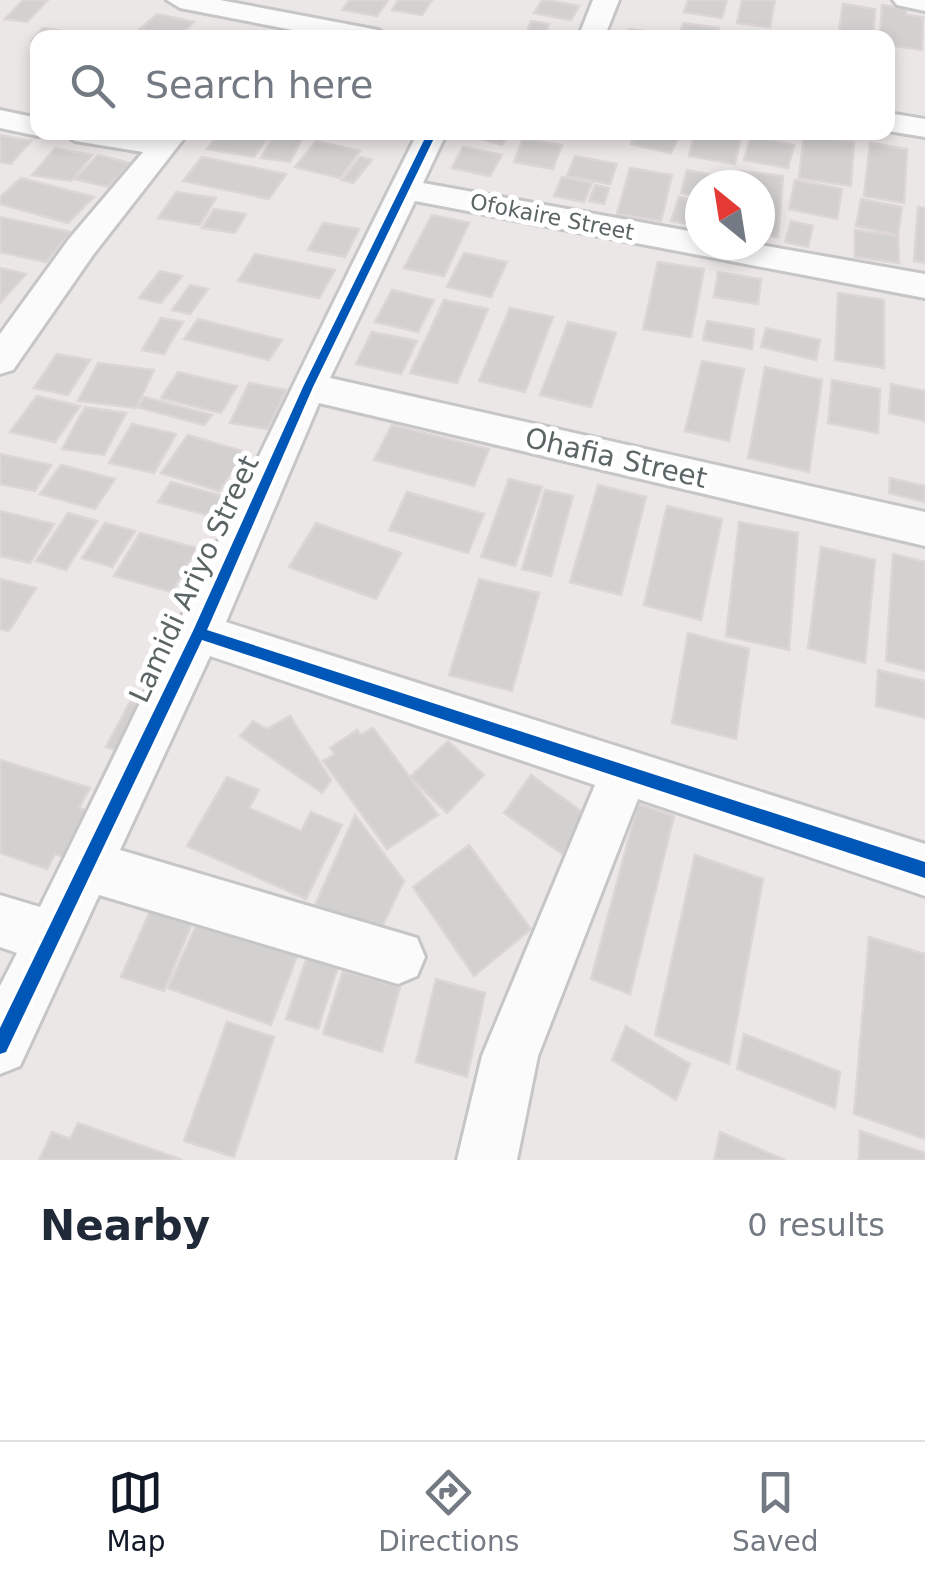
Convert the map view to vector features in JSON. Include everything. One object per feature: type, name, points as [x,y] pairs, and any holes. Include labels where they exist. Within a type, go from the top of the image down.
[{"type":"street","points":[[180,0],[259,28]]},
{"type":"street","points":[[594,30],[606,0]]},
{"type":"street","points":[[906,0],[925,3]]},
{"type":"street","points":[[0,119],[30,125]]},
{"type":"street","points":[[895,123],[925,128]]},
{"type":"street","points":[[0,361],[82,247],[168,140]]},
{"type":"street","name":"Lamidi Ariyo Street","points":[[0,1046],[199,633],[308,386],[429,140]]},
{"type":"street","name":"Ofokaire Street","points":[[404,190],[685,242]]},
{"type":"street","name":"Ofokaire Street","points":[[775,259],[925,286]]},
{"type":"street","name":"Ohafia Street","points":[[308,386],[925,528]]},
{"type":"street","points":[[199,633],[925,870]]},
{"type":"street","points":[[487,1160],[510,1056],[624,772]]},
{"type":"street","points":[[86,866],[398,957]]},
{"type":"street","points":[[0,921],[51,937]]},
{"type":"building","points":[[23,0],[48,0],[27,22],[5,19]]},
{"type":"building","points":[[350,0],[388,0],[377,16],[342,10]]},
{"type":"building","points":[[398,0],[432,0],[422,15],[392,10]]},
{"type":"building","points":[[542,0],[579,6],[571,20],[534,13]]},
{"type":"building","points":[[688,0],[727,0],[722,18],[684,12]]},
{"type":"building","points":[[742,0],[775,0],[770,27],[737,23]]},
{"type":"building","points":[[843,4],[875,9],[874,30],[839,30]]},
{"type":"building","points":[[882,5],[923,17],[922,50],[895,46],[895,30],[880,30]]},
{"type":"building","points":[[157,14],[194,22],[185,30],[140,29]]},
{"type":"building","points":[[531,21],[549,24],[546,30],[528,30]]},
{"type":"building","points":[[683,23],[719,28],[719,30],[681,30]]},
{"type":"building","points":[[0,135],[31,141],[11,164],[0,162]]},
{"type":"building","points":[[213,140],[267,140],[254,157],[207,149]]},
{"type":"building","points":[[271,140],[301,140],[290,162],[261,158]]},
{"type":"building","points":[[523,140],[562,145],[553,169],[514,162]]},
{"type":"building","points":[[633,140],[677,140],[671,153],[631,144]]},
{"type":"building","points":[[693,140],[740,140],[735,164],[689,156]]},
{"type":"building","points":[[750,140],[794,145],[788,168],[744,160]]},
{"type":"building","points":[[803,140],[854,142],[851,186],[799,178]]},
{"type":"building","points":[[316,141],[360,151],[340,178],[295,167]]},
{"type":"building","points":[[870,143],[907,149],[904,203],[864,196]]},
{"type":"building","points":[[463,147],[502,155],[490,176],[452,168]]},
{"type":"building","points":[[55,148],[92,155],[71,181],[32,175]]},
{"type":"building","points":[[98,155],[130,163],[108,187],[75,179]]},
{"type":"building","points":[[575,156],[617,164],[610,184],[567,176]]},
{"type":"building","points":[[202,157],[286,174],[269,199],[183,181]]},
{"type":"building","points":[[360,157],[372,160],[353,183],[342,180]]},
{"type":"building","points":[[630,168],[672,175],[661,221],[617,214]]},
{"type":"building","points":[[775,175],[783,176],[778,237],[775,236]]},
{"type":"building","points":[[562,177],[592,183],[584,202],[554,196]]},
{"type":"building","points":[[21,178],[94,197],[68,223],[0,204],[0,197]]},
{"type":"building","points":[[795,180],[842,189],[837,219],[789,209]]},
{"type":"building","points":[[595,185],[609,188],[604,204],[589,201]]},
{"type":"building","points":[[176,192],[216,198],[200,225],[158,218]]},
{"type":"building","points":[[679,197],[685,198],[685,223],[671,221]]},
{"type":"building","points":[[861,199],[902,207],[898,235],[856,226]]},
{"type":"building","points":[[918,207],[925,208],[925,263],[914,261]]},
{"type":"building","points":[[214,209],[246,214],[235,233],[202,228]]},
{"type":"building","points":[[432,215],[469,223],[444,276],[404,268]]},
{"type":"building","points":[[0,217],[71,232],[46,262],[0,252]]},
{"type":"building","points":[[791,221],[813,226],[808,247],[785,242]]},
{"type":"building","points":[[323,223],[359,229],[345,257],[308,250]]},
{"type":"building","points":[[855,230],[898,236],[899,263],[855,257]]},
{"type":"building","points":[[464,253],[507,262],[491,297],[447,287]]},
{"type":"building","points":[[255,254],[335,270],[319,298],[238,281]]},
{"type":"building","points":[[658,262],[704,269],[691,337],[643,329]]},
{"type":"building","points":[[0,268],[26,274],[0,303]]},
{"type":"building","points":[[160,271],[182,276],[161,303],[139,298]]},
{"type":"building","points":[[718,272],[761,279],[758,304],[714,297]]},
{"type":"building","points":[[190,285],[208,289],[190,314],[172,310]]},
{"type":"building","points":[[392,290],[434,300],[418,332],[375,322]]},
{"type":"building","points":[[838,293],[884,300],[884,368],[835,360]]},
{"type":"building","points":[[444,300],[488,309],[457,383],[410,373]]},
{"type":"building","points":[[510,308],[553,317],[525,392],[479,381]]},
{"type":"building","points":[[161,318],[183,322],[164,354],[142,350]]},
{"type":"building","points":[[198,319],[282,340],[269,360],[184,339]]},
{"type":"building","points":[[707,321],[754,329],[752,349],[703,340]]},
{"type":"building","points":[[568,322],[616,333],[591,407],[540,395]]},
{"type":"building","points":[[766,328],[820,340],[816,360],[761,347]]},
{"type":"building","points":[[372,332],[417,341],[401,374],[356,364]]},
{"type":"building","points":[[57,354],[90,360],[68,395],[34,388]]},
{"type":"building","points":[[702,361],[744,369],[729,441],[685,431]]},
{"type":"building","points":[[98,363],[154,370],[136,408],[78,401]]},
{"type":"building","points":[[765,367],[822,380],[809,472],[748,458]]},
{"type":"building","points":[[178,372],[237,386],[221,413],[161,398]]},
{"type":"building","points":[[832,380],[880,389],[878,433],[828,423]]},
{"type":"building","points":[[249,383],[286,390],[268,429],[230,423]]},
{"type":"building","points":[[891,384],[925,391],[925,421],[889,413]]},
{"type":"building","points":[[37,396],[80,406],[55,442],[10,432]]},
{"type":"building","points":[[144,397],[212,415],[204,425],[137,407]]},
{"type":"building","points":[[85,407],[126,413],[104,455],[62,449]]},
{"type":"building","points":[[132,424],[176,434],[154,473],[109,463]]},
{"type":"building","points":[[392,425],[489,449],[474,486],[374,460]]},
{"type":"building","points":[[188,435],[245,452],[219,491],[161,473]]},
{"type":"building","points":[[0,454],[51,465],[35,491],[0,484]]},
{"type":"building","points":[[61,465],[115,479],[95,509],[40,494]]},
{"type":"building","points":[[890,478],[925,486],[925,502],[889,493]]},
{"type":"building","points":[[509,479],[542,487],[515,566],[481,557]]},
{"type":"building","points":[[171,482],[226,497],[214,517],[158,502]]},
{"type":"building","points":[[598,485],[646,497],[621,595],[570,582]]},
{"type":"building","points":[[545,490],[573,496],[551,576],[522,569]]},
{"type":"building","points":[[407,492],[484,514],[468,553],[389,530]]},
{"type":"building","points":[[667,506],[722,519],[701,620],[644,605]]},
{"type":"building","points":[[0,511],[54,524],[30,563],[0,556]]},
{"type":"building","points":[[68,513],[97,521],[66,570],[36,561]]},
{"type":"building","points":[[739,522],[798,533],[789,650],[726,636]]},
{"type":"building","points":[[105,523],[135,531],[112,567],[82,558]]},
{"type":"building","points":[[316,523],[401,553],[376,599],[289,567]]},
{"type":"building","points":[[140,533],[197,548],[172,592],[114,576]]},
{"type":"building","points":[[821,547],[875,560],[865,663],[808,648]]},
{"type":"building","points":[[893,554],[925,562],[925,671],[886,661]]},
{"type":"building","points":[[0,579],[36,588],[9,631],[0,629]]},
{"type":"building","points":[[479,579],[539,593],[512,691],[449,675]]},
{"type":"building","points":[[688,633],[749,649],[736,739],[672,723]]},
{"type":"building","points":[[878,670],[925,681],[925,718],[876,706]]},
{"type":"building","points":[[130,702],[157,709],[134,755],[106,747]]},
{"type":"building","points":[[290,716],[331,780],[322,793],[240,736],[253,721],[267,729]]},
{"type":"building","points":[[373,728],[438,815],[387,849],[323,761],[335,754],[330,748],[357,730],[361,735]]},
{"type":"building","points":[[448,741],[484,775],[447,813],[410,777]]},
{"type":"building","points":[[0,760],[90,788],[79,808],[89,811],[65,858],[55,854],[47,869],[0,853]]},
{"type":"building","points":[[531,775],[591,818],[565,856],[504,813]]},
{"type":"building","points":[[227,777],[259,790],[249,808],[301,831],[311,812],[342,825],[306,899],[187,846]]},
{"type":"building","points":[[638,804],[674,816],[630,994],[591,979]]},
{"type":"building","points":[[355,815],[404,881],[379,933],[315,905]]},
{"type":"building","points":[[469,845],[531,929],[474,976],[413,887]]},
{"type":"building","points":[[695,855],[763,879],[729,1064],[655,1035]]},
{"type":"building","points":[[158,893],[199,906],[164,991],[121,977]]},
{"type":"building","points":[[203,910],[302,943],[271,1025],[168,988]]},
{"type":"building","points":[[869,937],[925,954],[925,1139],[854,1114]]},
{"type":"building","points":[[310,948],[341,957],[318,1029],[286,1019]]},
{"type":"building","points":[[343,971],[400,987],[382,1052],[323,1034]]},
{"type":"building","points":[[436,979],[485,993],[467,1077],[416,1062]]},
{"type":"building","points":[[227,1022],[274,1037],[234,1157],[184,1141]]},
{"type":"building","points":[[626,1026],[690,1064],[676,1100],[612,1060]]},
{"type":"building","points":[[744,1034],[840,1072],[835,1108],[737,1069]]},
{"type":"building","points":[[78,1123],[182,1160],[39,1160],[52,1132],[70,1139]]},
{"type":"building","points":[[860,1131],[925,1153],[925,1160],[859,1160]]},
{"type":"building","points":[[720,1132],[785,1160],[714,1160]]},
{"type":"cycle path","points":[[0,1046],[199,633],[308,387],[429,140]]},
{"type":"cycle path","points":[[199,633],[925,870]]}]
